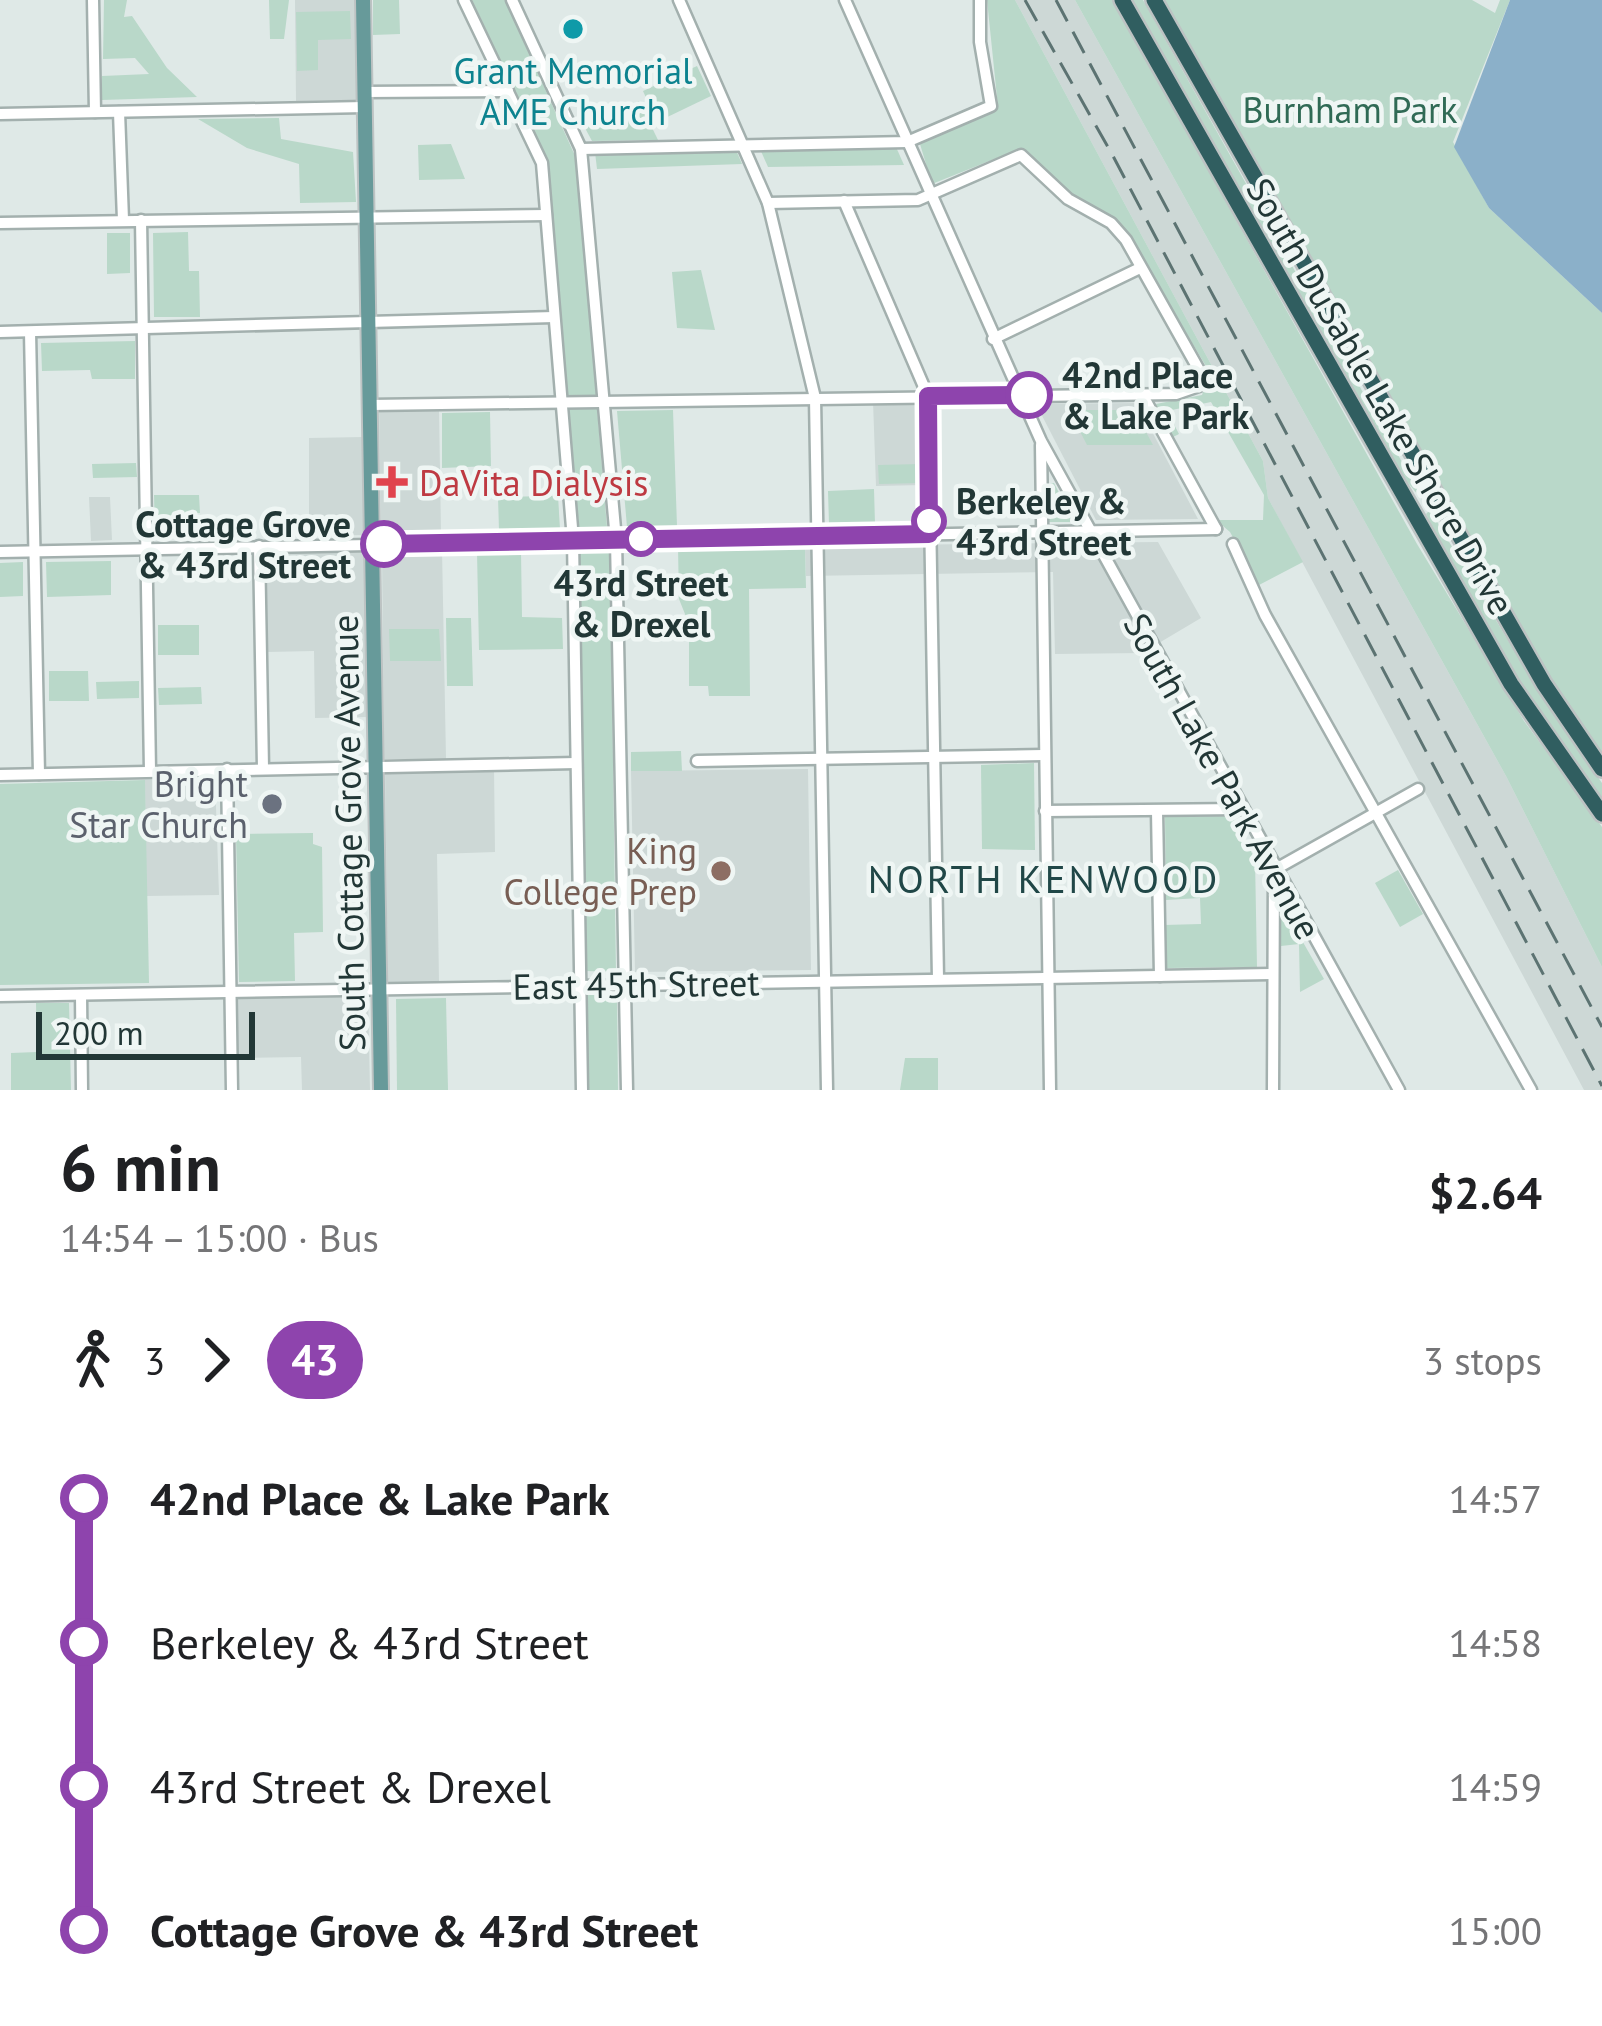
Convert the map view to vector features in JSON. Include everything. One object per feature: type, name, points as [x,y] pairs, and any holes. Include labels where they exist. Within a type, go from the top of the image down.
[{"type":"highway","name":"South DuSable Lake Shore Drive","points":[[1122,0],[1511,684],[1602,814]]},
{"type":"highway","name":"South DuSable Lake Shore Drive","points":[[1154,0],[1522,647],[1602,769]]},
{"type":"main road","name":"South Cottage Grove Avenue","points":[[363,0],[382,1090]]},
{"type":"street","points":[[93,0],[95,112]]},
{"type":"street","points":[[464,0],[542,163],[573,540],[582,1090]]},
{"type":"street","points":[[512,0],[581,149],[616,540],[627,1090]]},
{"type":"street","points":[[679,0],[768,203],[815,398],[827,1090]]},
{"type":"street","name":"South Lake Park Avenue","points":[[845,0],[1041,442],[1399,1090]]},
{"type":"street","points":[[581,149],[907,142],[987,109],[994,101],[980,42],[980,0]]},
{"type":"street","points":[[0,114],[508,91]]},
{"type":"street","points":[[118,112],[123,220]]},
{"type":"street","points":[[371,404],[1188,393],[1199,386],[1196,364],[1111,224],[1068,199],[1016,154],[919,200],[768,203]]},
{"type":"street","points":[[844,201],[928,396],[938,979]]},
{"type":"street","points":[[0,223],[546,215]]},
{"type":"street","points":[[141,220],[151,771]]},
{"type":"street","points":[[994,339],[1140,268]]},
{"type":"street","points":[[0,332],[554,317]]},
{"type":"street","points":[[30,332],[39,774]]},
{"type":"street","points":[[0,552],[1216,529],[1142,394]]},
{"type":"street","points":[[1041,442],[1050,1090]]},
{"type":"street","points":[[1233,544],[1265,615],[1531,1090]]},
{"type":"street","points":[[259,547],[263,768]]},
{"type":"street","points":[[698,761],[1043,755]]},
{"type":"street","points":[[0,775],[576,763]]},
{"type":"street","points":[[227,769],[232,1090]]},
{"type":"street","points":[[1273,1090],[1274,870],[1418,789]]},
{"type":"street","points":[[1045,812],[1240,809]]},
{"type":"street","points":[[1157,811],[1160,976]]},
{"type":"street","name":"East 45th Street","points":[[0,996],[1271,974]]},
{"type":"street","points":[[81,995],[82,1090]]},
{"type":"shaded area","points":[[295,0],[354,0],[358,100],[296,101]]},
{"type":"shaded area","points":[[1015,0],[1075,0],[1506,776],[1602,967],[1602,1090],[1584,1090],[1268,498],[1263,461]]},
{"type":"shaded area","points":[[922,400],[923,485],[876,486],[873,401]]},
{"type":"shaded area","points":[[1137,403],[1198,519],[1096,520],[1036,404]]},
{"type":"shaded area","points":[[439,408],[441,534],[381,534],[379,409]]},
{"type":"shaded area","points":[[363,437],[365,535],[309,536],[309,438]]},
{"type":"shaded area","points":[[89,497],[110,497],[112,540],[91,541]]},
{"type":"shaded area","points":[[1158,542],[1201,618],[1142,653],[1055,654],[1053,572],[806,576],[805,546]]},
{"type":"shaded area","points":[[442,549],[446,759],[384,759],[382,550]]},
{"type":"shaded area","points":[[364,551],[367,717],[315,718],[314,651],[267,652],[264,552]]},
{"type":"shaded area","points":[[494,768],[495,852],[437,854],[439,982],[388,983],[385,770]]},
{"type":"shaded area","name":"King College Prep","points":[[808,769],[811,970],[635,972],[631,771]]},
{"type":"shaded area","points":[[215,778],[219,895],[146,896],[145,780]]},
{"type":"shaded area","points":[[368,993],[370,1090],[302,1090],[301,1057],[236,1058],[236,996]]},
{"type":"green space","points":[[104,0],[127,0],[124,17],[132,16],[167,68],[197,97],[102,100],[102,76],[149,74],[135,58],[103,59]]},
{"type":"green space","points":[[269,0],[289,0],[284,39],[270,39]]},
{"type":"green space","points":[[373,0],[399,0],[400,34],[373,35]]},
{"type":"green space","points":[[472,0],[505,0],[576,158],[597,395],[567,395],[547,160]]},
{"type":"green space","points":[[987,0],[1015,0],[1263,461],[1268,498],[1303,562],[1259,585],[1230,532],[1216,520],[1263,520],[1264,495],[1211,402],[1167,411],[1179,434],[1173,437],[1157,408],[1156,404],[1202,395],[1210,373],[1122,225],[1068,192],[1022,148],[932,184],[920,144],[998,107]]},
{"type":"green space","name":"Burnham Park","points":[[1075,0],[1113,0],[1417,544],[1524,721],[1602,827],[1602,967],[1506,776]]},
{"type":"green space","points":[[1131,0],[1143,0],[1425,503],[1402,476]]},
{"type":"green space","name":"Burnham Park","points":[[1162,0],[1472,0],[1495,13],[1500,0],[1510,0],[1453,142],[1489,208],[1602,313],[1602,756],[1545,671]]},
{"type":"green space","points":[[350,11],[351,39],[318,40],[318,70],[297,71],[296,12]]},
{"type":"green space","points":[[697,66],[711,96],[657,122],[643,91]]},
{"type":"green space","points":[[639,101],[658,140],[592,141],[585,128]]},
{"type":"green space","points":[[279,118],[281,139],[353,152],[356,202],[300,203],[299,164],[247,148],[198,119]]},
{"type":"green space","points":[[451,144],[465,179],[419,180],[418,145]]},
{"type":"green space","points":[[896,147],[904,165],[768,167],[760,149]]},
{"type":"green space","points":[[736,150],[742,164],[597,169],[595,152]]},
{"type":"green space","points":[[188,232],[189,271],[199,271],[200,317],[154,317],[153,233]]},
{"type":"green space","points":[[107,233],[130,233],[130,273],[107,274]]},
{"type":"green space","points":[[701,270],[715,330],[677,328],[672,272]]},
{"type":"green space","points":[[135,341],[135,379],[92,379],[90,370],[42,371],[41,343]]},
{"type":"green space","points":[[597,407],[607,527],[579,527],[568,408]]},
{"type":"green space","points":[[673,410],[677,526],[627,527],[617,411]]},
{"type":"green space","points":[[1069,410],[1134,410],[1153,445],[1087,445]]},
{"type":"green space","points":[[490,412],[491,466],[442,468],[442,413]]},
{"type":"green space","points":[[136,463],[137,477],[93,478],[92,464]]},
{"type":"green space","points":[[921,464],[921,483],[879,484],[878,465]]},
{"type":"green space","points":[[1054,483],[1074,522],[1049,522],[1049,484]]},
{"type":"green space","points":[[874,489],[875,524],[829,524],[828,491]]},
{"type":"green space","points":[[154,495],[199,495],[200,513],[173,514],[173,537],[155,536]]},
{"type":"green space","points":[[558,496],[560,529],[499,530],[498,497]]},
{"type":"green space","points":[[1430,510],[1537,689],[1602,783],[1602,801],[1486,625],[1426,514]]},
{"type":"green space","points":[[805,546],[806,588],[749,589],[750,696],[709,696],[708,686],[689,686],[689,624],[679,599],[678,548]]},
{"type":"green space","points":[[579,551],[610,551],[616,972],[586,971]]},
{"type":"green space","points":[[477,552],[521,552],[522,617],[562,618],[563,649],[479,650]]},
{"type":"green space","points":[[111,561],[111,595],[47,597],[46,562]]},
{"type":"green space","points":[[23,562],[23,596],[0,597],[0,563]]},
{"type":"green space","points":[[446,618],[471,618],[473,686],[447,686]]},
{"type":"green space","points":[[158,625],[199,625],[199,655],[158,655]]},
{"type":"green space","points":[[389,629],[439,629],[441,661],[390,661]]},
{"type":"green space","points":[[49,671],[88,671],[89,701],[49,701]]},
{"type":"green space","points":[[139,681],[139,698],[97,699],[96,682]]},
{"type":"green space","points":[[201,687],[202,704],[159,705],[158,688]]},
{"type":"green space","points":[[681,751],[682,771],[631,771],[631,752]]},
{"type":"green space","points":[[1034,763],[1035,850],[982,849],[981,765]]},
{"type":"green space","points":[[145,780],[149,983],[0,985],[0,784]]},
{"type":"green space","points":[[1232,816],[1255,859],[1257,967],[1167,968],[1164,925],[1201,924],[1200,898],[1166,900],[1165,817]]},
{"type":"green space","points":[[313,833],[313,844],[322,847],[323,932],[294,933],[295,981],[239,982],[236,834]]},
{"type":"green space","points":[[1398,870],[1423,914],[1400,927],[1375,883]]},
{"type":"green space","points":[[1280,902],[1324,979],[1300,992],[1299,944],[1281,946]]},
{"type":"green space","points":[[587,991],[617,991],[618,1090],[588,1090]]},
{"type":"green space","points":[[446,998],[448,1090],[397,1090],[396,999]]},
{"type":"green space","points":[[36,1003],[69,1003],[71,1090],[11,1090],[11,1053],[37,1052]]},
{"type":"green space","points":[[905,1058],[938,1058],[938,1090],[900,1090]]},
{"type":"water","points":[[1510,0],[1602,0],[1602,313],[1489,208],[1454,147]]},
{"type":"railway","points":[[1025,0],[1113,156],[1602,1086]]},
{"type":"railway","points":[[1056,0],[1602,1027]]},
{"type":"bus line","name":"43","points":[[384,544],[929,534],[928,396],[1029,395]]},
{"type":"place","name":"Grant Memorial AME Church","points":[[573,29]]},
{"type":"place","name":"42nd Place & Lake Park","points":[[1029,395]]},
{"type":"place","name":"DaVita Dialysis","points":[[392,482]]},
{"type":"place","name":"Berkeley & 43rd Street","points":[[929,521]]},
{"type":"place","name":"43rd Street & Drexel","points":[[641,539]]},
{"type":"place","name":"Cottage Grove & 43rd Street","points":[[384,544]]},
{"type":"place","name":"Bright Star Church","points":[[272,804]]},
{"type":"place","name":"King College Prep","points":[[721,871]]},
{"type":"district","name":"NORTH KENWOOD","points":[[1044,878]]}]
